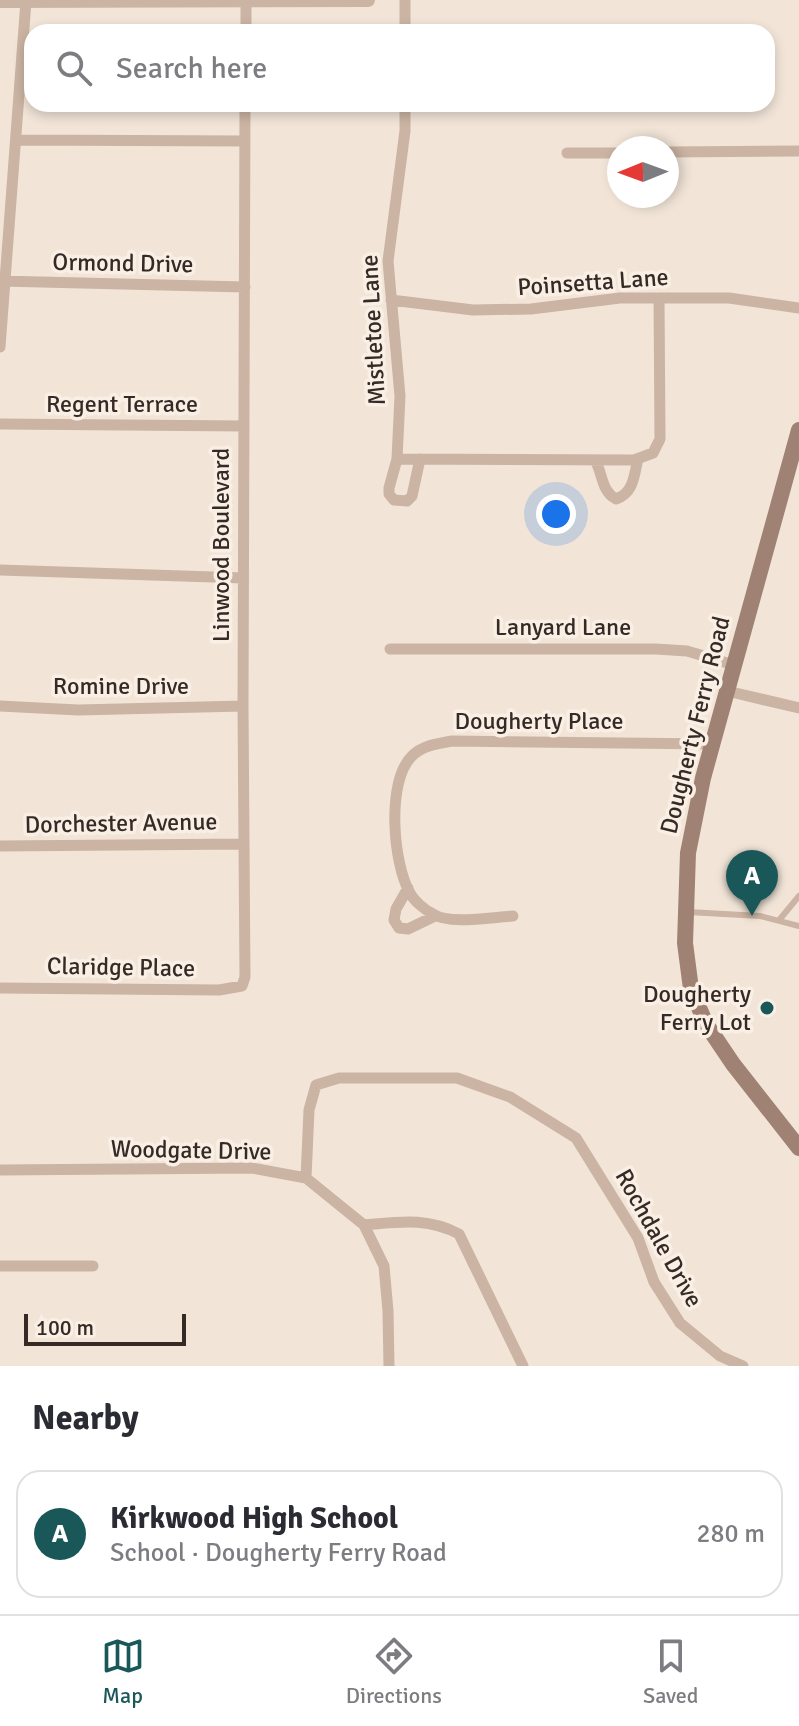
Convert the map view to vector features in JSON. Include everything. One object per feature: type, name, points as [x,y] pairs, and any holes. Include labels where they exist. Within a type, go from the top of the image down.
[{"type":"main road","name":"Dougherty Ferry Road","points":[[799,430],[712,744],[690,842],[686,912],[687,965],[697,1007],[725,1054],[799,1148]]},
{"type":"street","points":[[0,1],[368,0]]},
{"type":"street","points":[[405,0],[405,24]]},
{"type":"street","points":[[25,24],[26,1]]},
{"type":"street","points":[[246,1],[246,24]]},
{"type":"street","points":[[0,347],[2,282],[17,140],[24,32]]},
{"type":"street","name":"Linwood Boulevard","points":[[242,986],[246,968],[243,844],[245,112]]},
{"type":"street","name":"Mistletoe Lane","points":[[405,112],[388,261],[400,396],[397,459],[389,494],[394,500],[407,501],[412,496],[420,459]]},
{"type":"street","points":[[17,140],[245,141]]},
{"type":"street","points":[[679,152],[799,151]]},
{"type":"street","points":[[567,153],[607,153]]},
{"type":"street","name":"Ormond Drive","points":[[2,282],[245,287]]},
{"type":"street","name":"Poinsetta Lane","points":[[391,300],[473,310],[531,309],[620,298],[729,298],[799,308]]},
{"type":"street","points":[[397,459],[638,459],[653,453],[660,439],[659,299]]},
{"type":"street","name":"Regent Terrace","points":[[0,424],[244,426]]},
{"type":"street","points":[[595,460],[602,472],[603,486],[608,495],[616,499],[631,488],[638,459]]},
{"type":"street","points":[[0,570],[243,578]]},
{"type":"street","name":"Lanyard Lane","points":[[390,649],[656,649],[687,651],[734,665]]},
{"type":"street","points":[[727,691],[799,708]]},
{"type":"street","name":"Romine Drive","points":[[0,706],[78,710],[243,706]]},
{"type":"street","name":"Dougherty Place","points":[[408,888],[402,876],[395,823],[398,779],[410,758],[425,746],[452,741],[712,744]]},
{"type":"street","name":"Dorchester Avenue","points":[[0,846],[243,844]]},
{"type":"street","points":[[408,888],[395,914],[394,920],[399,928],[408,929],[435,916]]},
{"type":"street","points":[[408,888],[411,896],[435,916],[451,919],[513,916]]},
{"type":"street","name":"Claridge Place","points":[[0,988],[219,990],[242,986]]},
{"type":"street","name":"Rochdale Drive","points":[[306,1178],[309,1110],[316,1085],[339,1078],[457,1078],[510,1097],[576,1138],[638,1238],[654,1282],[680,1323],[720,1356],[743,1366]]},
{"type":"street","name":"Woodgate Drive","points":[[0,1170],[252,1168],[306,1178],[364,1225]]},
{"type":"street","points":[[389,1366],[384,1266],[364,1225],[407,1221],[439,1223],[459,1234],[523,1366]]},
{"type":"street","points":[[0,1266],[93,1266]]},
{"type":"lane","points":[[780,919],[799,896]]},
{"type":"lane","points":[[686,912],[780,919],[799,926]]},
{"type":"place","name":"Kirkwood High School","points":[[752,916]]},
{"type":"place","name":"Dougherty Ferry Lot","points":[[767,1008]]}]
